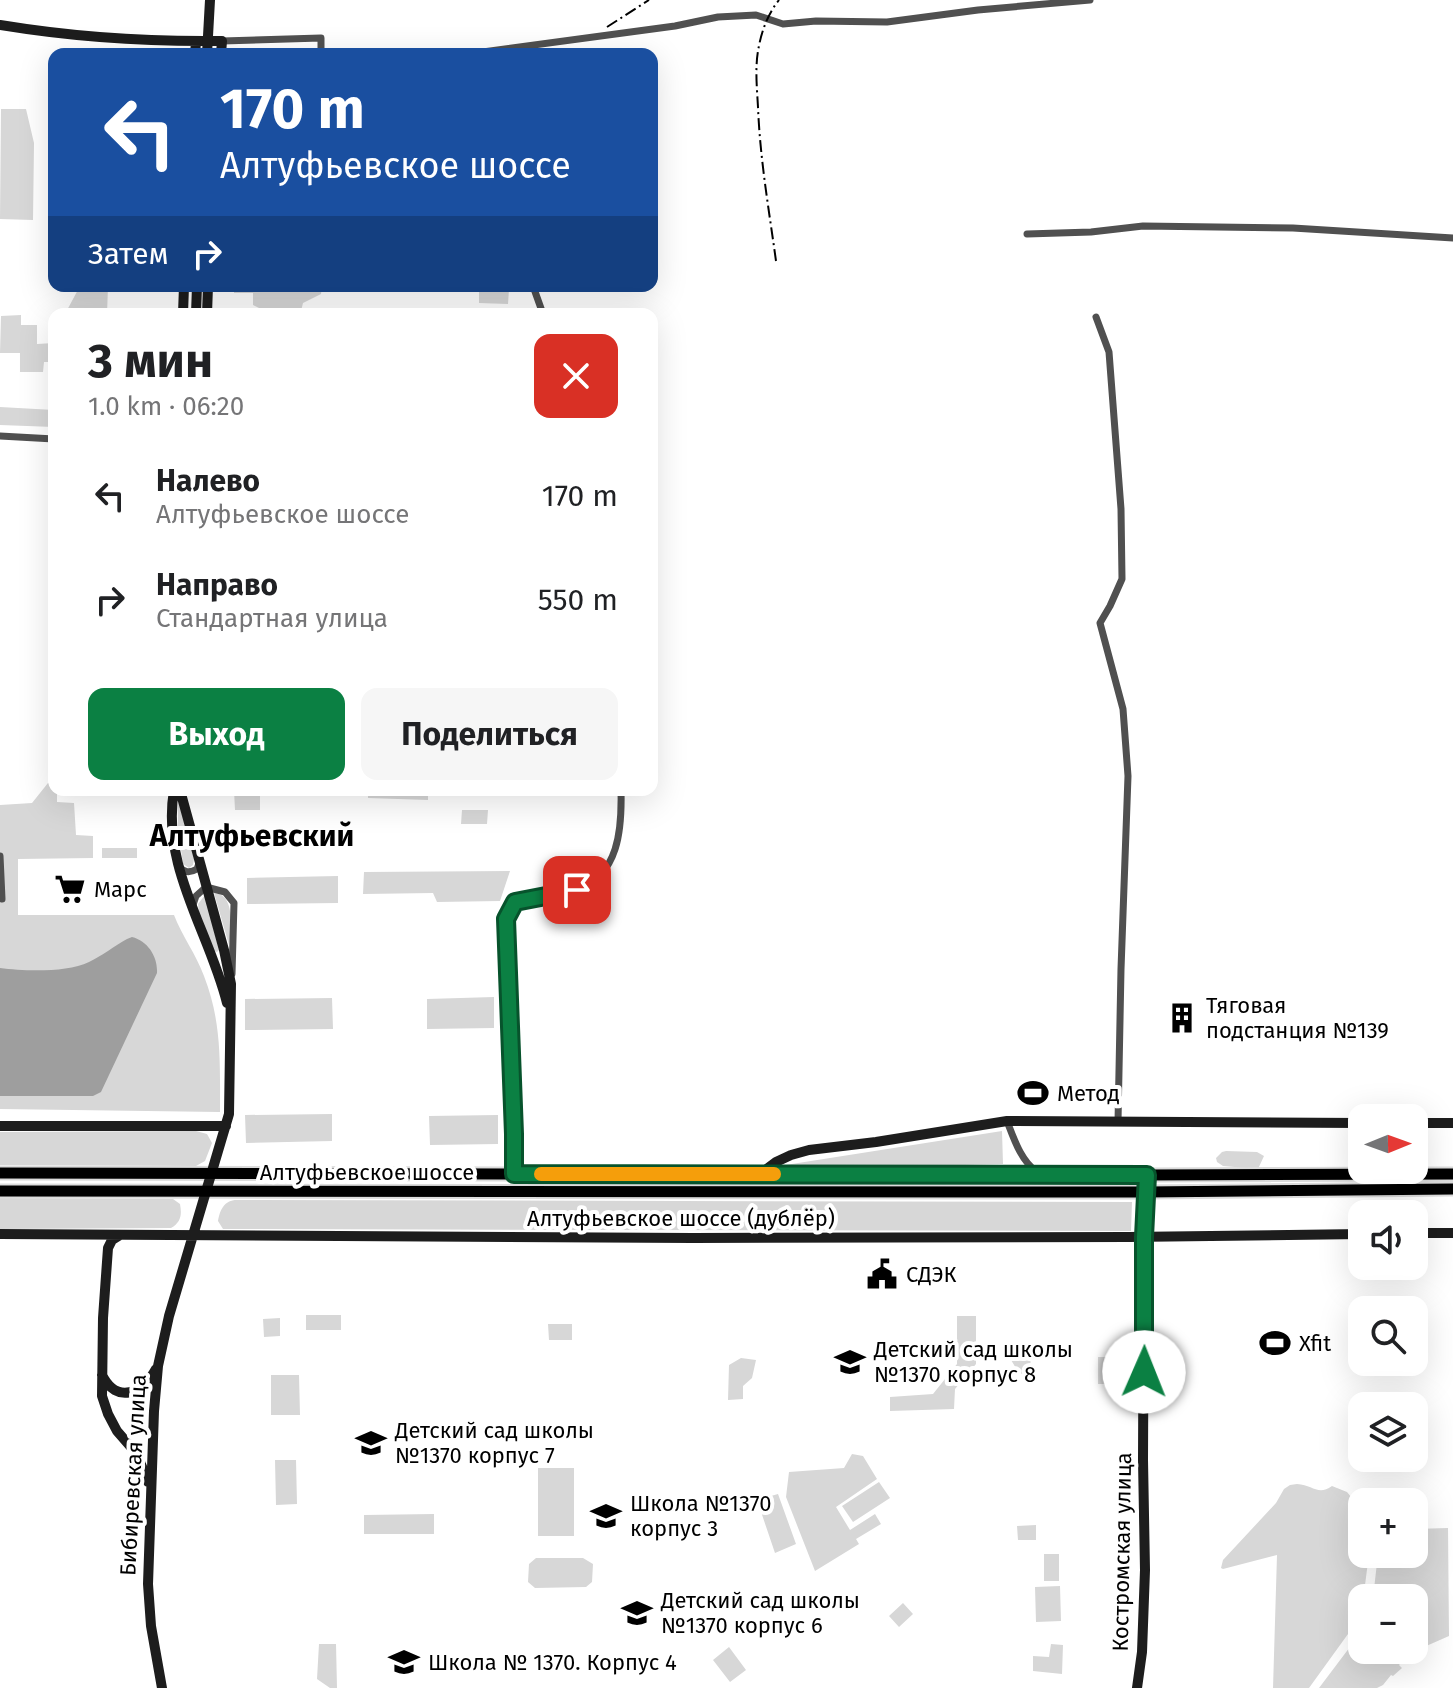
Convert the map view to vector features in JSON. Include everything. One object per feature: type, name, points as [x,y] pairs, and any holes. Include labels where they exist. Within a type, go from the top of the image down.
[{"type":"main road","points":[[207,48],[210,0]]},
{"type":"main road","points":[[0,25],[55,34],[222,41],[221,48]]},
{"type":"main road","points":[[196,42],[196,48]]},
{"type":"main road","points":[[176,796],[172,818],[177,865],[220,980],[231,1033]]},
{"type":"main road","points":[[179,796],[224,950],[231,984],[231,1033]]},
{"type":"main road","name":"Бибиревская улица","points":[[162,1688],[148,1596],[150,1487],[158,1366],[169,1316],[229,1114],[231,1033]]},
{"type":"main road","name":"Алтуфьевское шоссе (дублёр)","points":[[760,1174],[783,1158],[809,1150],[1007,1121],[1348,1123]]},
{"type":"main road","points":[[1428,1123],[1453,1123]]},
{"type":"main road","points":[[0,1126],[226,1126]]},
{"type":"main road","name":"Алтуфьевское шоссе","points":[[0,1173],[1453,1174]]},
{"type":"main road","name":"Костромская улица","points":[[1137,1688],[1142,1652],[1145,1570],[1144,1237],[1147,1175]]},
{"type":"main road","name":"Алтуфьевское шоссе","points":[[0,1191],[1146,1192],[1453,1189]]},
{"type":"main road","points":[[1428,1233],[1453,1233]]},
{"type":"main road","name":"Алтуфьевское шоссе (дублёр)","points":[[0,1234],[483,1238],[1348,1234]]},
{"type":"main road","points":[[87,1234],[101,1248],[106,1265]]},
{"type":"main road","points":[[120,1235],[112,1240],[108,1248],[106,1265],[102,1396],[117,1431],[137,1454],[150,1487]]},
{"type":"main road","points":[[101,1373],[110,1388],[129,1392],[144,1385],[158,1366]]},
{"type":"street","points":[[512,48],[675,26],[718,17],[756,15],[783,24],[887,22],[1090,0]]},
{"type":"street","points":[[222,41],[321,38],[321,48]]},
{"type":"street","points":[[1027,234],[1091,232],[1139,226],[1293,228],[1453,238]]},
{"type":"street","points":[[1096,317],[1109,352],[1121,509],[1122,579],[1100,623],[1123,709],[1128,776],[1118,1122]]},
{"type":"street","points":[[0,436],[48,439]]},
{"type":"street","points":[[514,1174],[506,919],[515,902],[577,890],[601,876],[616,850],[621,796]]},
{"type":"street","points":[[0,856],[0,898]]},
{"type":"street","points":[[177,865],[185,872],[191,872],[197,869],[199,861]]},
{"type":"street","points":[[192,909],[196,896],[206,887],[225,892],[234,903],[231,984]]},
{"type":"street","points":[[1007,1121],[1023,1158],[1042,1175]]},
{"type":"shaded area","points":[[1,109],[26,109],[34,143],[33,220],[0,219]]},
{"type":"shaded area","points":[[77,292],[108,292],[107,308],[68,308]]},
{"type":"shaded area","points":[[321,292],[303,303],[302,308],[259,308],[253,305],[253,293],[234,293]]},
{"type":"shaded area","points":[[479,292],[509,292],[508,304],[479,303]]},
{"type":"shaded area","points":[[21,315],[21,325],[37,325],[37,344],[48,343],[48,362],[44,362],[43,372],[20,372],[20,353],[0,353],[1,316]]},
{"type":"shaded area","points":[[0,407],[48,410],[48,427],[0,425]]},
{"type":"shaded area","points":[[48,783],[48,796],[57,796],[57,802],[74,803],[76,835],[93,836],[93,858],[18,859],[18,915],[174,915],[201,968],[214,1010],[219,1043],[220,1112],[0,1109],[0,805],[32,803]]},
{"type":"shaded area","points":[[234,796],[260,796],[260,810],[235,810]]},
{"type":"shaded area","points":[[428,796],[428,800],[368,798]]},
{"type":"shaded area","points":[[178,799],[194,859],[189,868],[183,864]]},
{"type":"shaded area","points":[[462,810],[488,810],[487,824],[461,824]]},
{"type":"shaded area","points":[[102,848],[137,848],[137,858],[102,858]]},
{"type":"shaded area","points":[[510,871],[500,901],[437,902],[433,893],[363,894],[364,872]]},
{"type":"shaded area","points":[[338,876],[338,903],[247,904],[247,878]]},
{"type":"shaded area","points":[[214,893],[226,899],[229,906],[229,945]]},
{"type":"shaded area","points":[[205,895],[217,952],[199,914],[198,904]]},
{"type":"shaded area","points":[[132,937],[151,950],[157,973],[101,1092],[93,1096],[0,1096],[0,968],[45,970],[80,966]]},
{"type":"shaded area","points":[[494,997],[494,1028],[427,1029],[427,999]]},
{"type":"shaded area","points":[[332,998],[333,1029],[245,1030],[245,999]]},
{"type":"shaded area","points":[[332,1114],[332,1141],[246,1143],[245,1115]]},
{"type":"shaded area","points":[[498,1115],[498,1144],[430,1145],[429,1116]]},
{"type":"shaded area","points":[[196,1131],[207,1134],[212,1143],[205,1161],[196,1166],[0,1165],[0,1132]]},
{"type":"shaded area","points":[[1002,1131],[1003,1164],[776,1170],[779,1166]]},
{"type":"shaded area","points":[[1226,1151],[1257,1152],[1264,1156],[1258,1169],[1223,1166],[1216,1158]]},
{"type":"shaded area","points":[[0,1198],[173,1199],[180,1204],[181,1215],[171,1228],[0,1229]]},
{"type":"shaded area","points":[[229,1202],[1132,1202],[1131,1231],[223,1229],[218,1221],[221,1210]]},
{"type":"shaded area","points":[[306,1315],[341,1315],[341,1330],[306,1330]]},
{"type":"shaded area","points":[[957,1316],[976,1316],[976,1364],[955,1389],[954,1409],[890,1411],[890,1397],[933,1394],[957,1364]]},
{"type":"shaded area","points":[[280,1318],[280,1336],[264,1337],[263,1319]]},
{"type":"shaded area","points":[[548,1324],[572,1324],[572,1340],[549,1340]]},
{"type":"shaded area","points":[[1001,1343],[1030,1345],[1031,1381],[1017,1370]]},
{"type":"shaded area","points":[[1098,1357],[1114,1357],[1114,1384],[1098,1384]]},
{"type":"shaded area","points":[[741,1358],[756,1360],[752,1378],[743,1386],[743,1399],[728,1400],[729,1365]]},
{"type":"shaded area","points":[[271,1375],[299,1375],[300,1415],[271,1415]]},
{"type":"shaded area","points":[[852,1454],[863,1456],[877,1479],[836,1507],[850,1530],[875,1514],[881,1524],[856,1539],[859,1544],[815,1571],[786,1497],[789,1472],[844,1468]]},
{"type":"shaded area","points":[[275,1460],[296,1460],[297,1504],[276,1505]]},
{"type":"shaded area","points":[[538,1468],[574,1468],[574,1536],[538,1536]]},
{"type":"shaded area","points":[[879,1482],[890,1498],[853,1522],[842,1506]]},
{"type":"shaded area","points":[[1290,1485],[1319,1490],[1332,1486],[1347,1492],[1348,1568],[1367,1568],[1365,1584],[1348,1584],[1348,1634],[1309,1688],[1273,1688],[1277,1555],[1221,1568],[1223,1560]]},
{"type":"shaded area","points":[[778,1494],[796,1544],[775,1553],[757,1500]]},
{"type":"shaded area","points":[[434,1514],[434,1534],[364,1534],[364,1515]]},
{"type":"shaded area","points":[[1036,1525],[1036,1540],[1018,1540],[1017,1526]]},
{"type":"shaded area","points":[[1448,1528],[1449,1636],[1428,1645],[1428,1584],[1375,1584],[1376,1568],[1428,1568],[1428,1529]]},
{"type":"shaded area","points":[[1044,1554],[1059,1554],[1059,1581],[1044,1581]]},
{"type":"shaded area","points":[[536,1558],[583,1558],[593,1564],[592,1582],[586,1587],[535,1588],[528,1582],[529,1564]]},
{"type":"shaded area","points":[[1060,1586],[1061,1621],[1036,1622],[1035,1587]]},
{"type":"shaded area","points":[[903,1603],[913,1614],[899,1627],[889,1616]]},
{"type":"shaded area","points":[[319,1644],[336,1644],[337,1688],[330,1688],[317,1679]]},
{"type":"shaded area","points":[[1051,1644],[1063,1645],[1062,1674],[1033,1671],[1033,1656],[1049,1657]]},
{"type":"shaded area","points":[[729,1647],[746,1670],[730,1682],[713,1660]]},
{"type":"shaded area","points":[[1348,1650],[1348,1664],[1400,1664],[1402,1668],[1377,1688],[1319,1688]]},
{"type":"railway","points":[[607,27],[649,0]]},
{"type":"railway","points":[[776,261],[765,184],[756,72],[763,31],[779,0]]},
{"type":"slow traffic","points":[[541,1174],[774,1174]]},
{"type":"place","name":"Марс","points":[[70,889]]},
{"type":"place","name":"Тяговая подстанция №139","points":[[1182,1018]]},
{"type":"place","name":"Метод","points":[[1033,1093]]},
{"type":"place","name":"СДЭК","points":[[882,1274]]},
{"type":"place","name":"Xfit","points":[[1275,1343]]},
{"type":"place","name":"Детский сад школы №1370 корпус 8","points":[[850,1362]]},
{"type":"place","name":"Детский сад школы №1370 корпус 7","points":[[371,1443]]},
{"type":"place","name":"Школа №1370 корпус 3","points":[[606,1516]]},
{"type":"place","name":"Детский сад школы №1370 корпус 6","points":[[637,1613]]},
{"type":"place","name":"Школа № 1370. Корпус 4","points":[[404,1662]]},
{"type":"district","name":"Алтуфьевский","points":[[252,836]]},
{"type":"route","points":[[577,890],[515,902],[506,919],[514,1174],[1147,1175],[1144,1372]]}]
